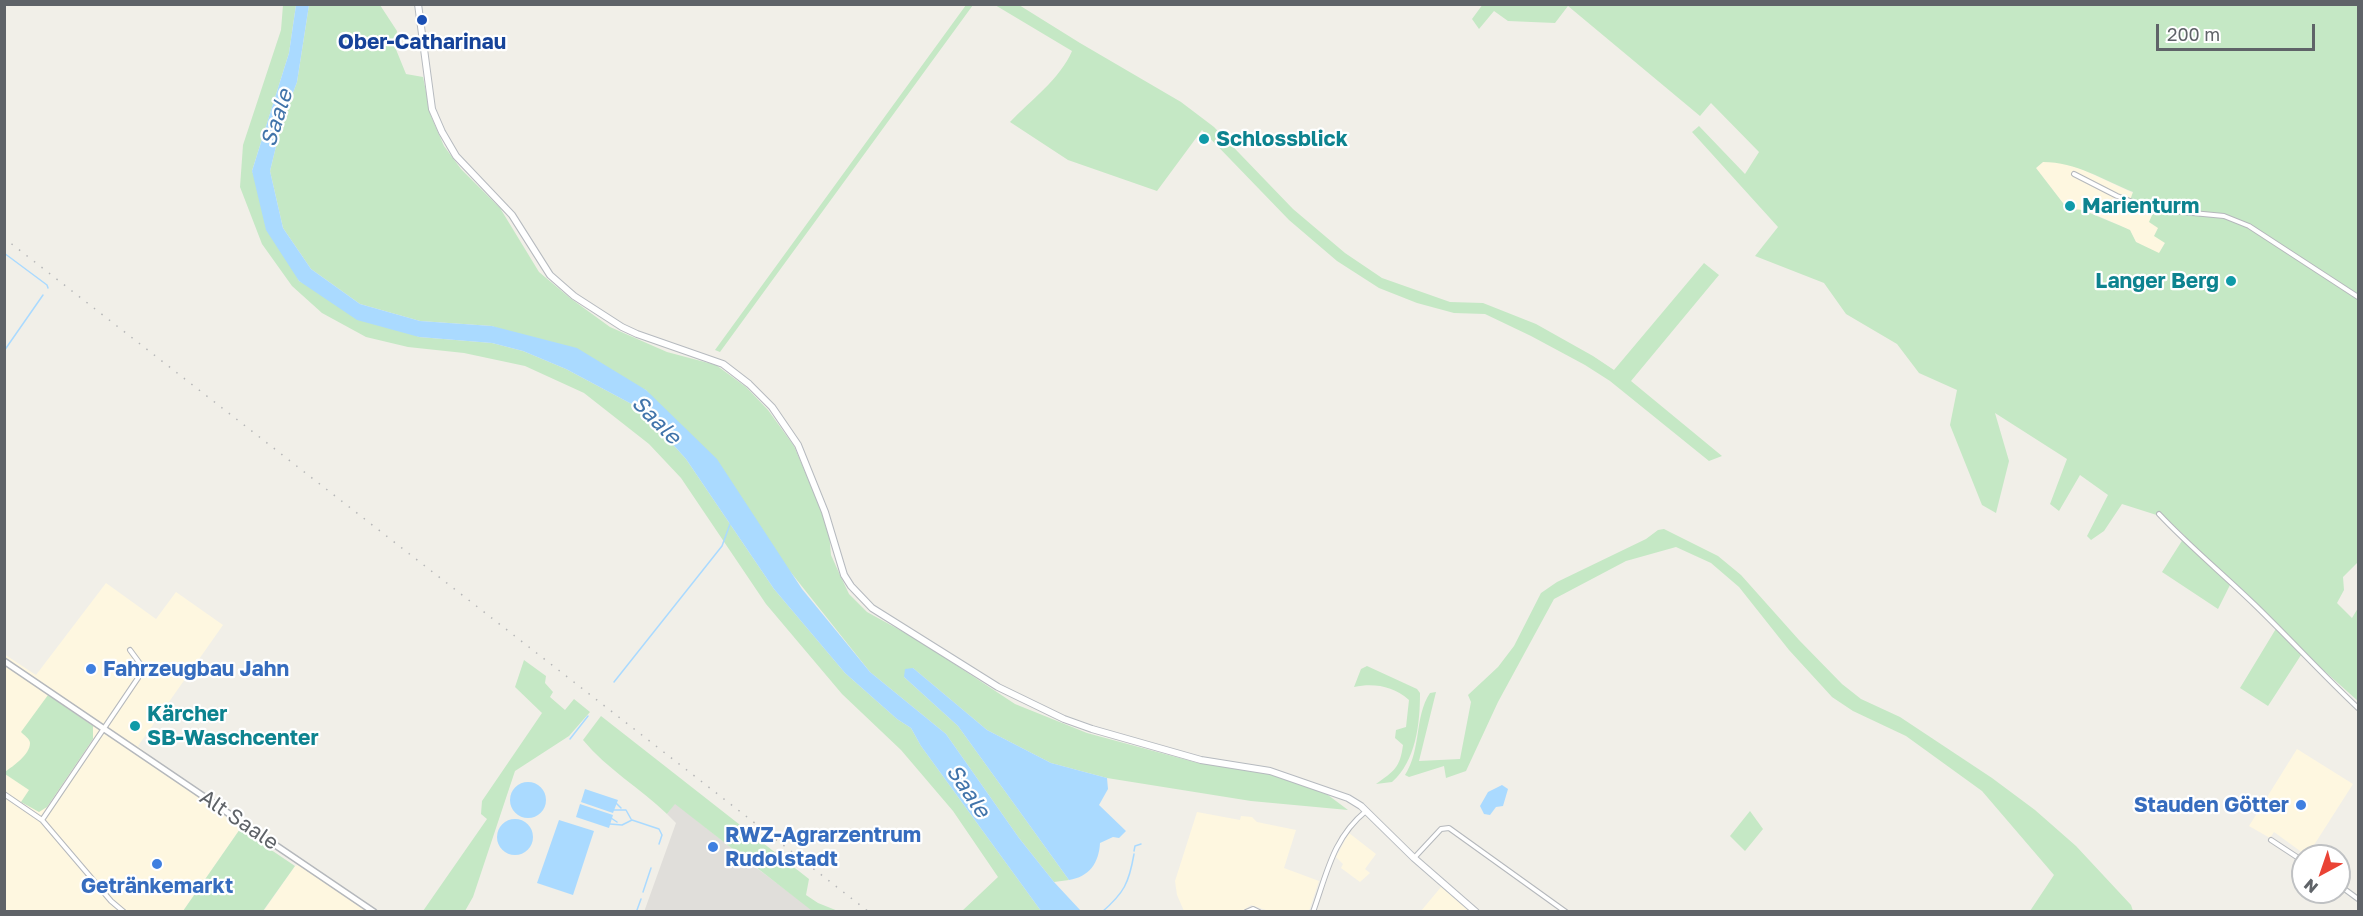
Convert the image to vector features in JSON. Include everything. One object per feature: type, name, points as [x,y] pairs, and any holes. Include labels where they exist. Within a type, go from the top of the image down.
[{"type":"main road","points":[[418,4],[432,109],[456,156],[512,215],[542,266],[560,284],[598,313],[637,334],[723,364],[749,384],[771,407],[798,446],[825,512],[844,575],[872,608],[998,687],[1064,719],[1202,760],[1270,771],[1348,798],[1366,811],[1414,858],[1476,912]]},
{"type":"street","points":[[2074,174],[2117,196],[2151,209],[2224,216],[2249,226],[2358,297]]},
{"type":"street","points":[[2159,514],[2183,540],[2256,607],[2314,668],[2358,708]]},
{"type":"street","points":[[42,820],[138,678],[141,665],[130,650]]},
{"type":"street","name":"Alt Saale","points":[[4,661],[374,912]]},
{"type":"street","points":[[4,794],[42,820],[111,901],[124,912]]},
{"type":"street","points":[[1313,912],[1337,845],[1350,823],[1366,811]]},
{"type":"street","points":[[1414,858],[1441,829],[1449,828],[1566,912]]},
{"type":"street","points":[[2271,840],[2291,853]]},
{"type":"street","points":[[1246,912],[1253,909],[1259,912]]},
{"type":"shaded area","name":"Marienturm","points":[[2043,162],[2061,162],[2075,166],[2133,193],[2153,213],[2165,242],[2159,254],[2136,242],[2130,230],[2092,213],[2082,210],[2072,211],[2066,207],[2036,168]]},
{"type":"shaded area","points":[[106,583],[156,619],[176,592],[223,625],[138,746],[240,829],[183,911],[5,911],[4,654],[36,675]]},
{"type":"shaded area","name":"Stauden Götter","points":[[2297,749],[2353,784],[2315,844],[2291,844],[2274,832],[2270,838],[2249,826]]},
{"type":"shaded area","points":[[675,803],[814,911],[644,912],[676,823],[667,814]]},
{"type":"shaded area","points":[[1197,812],[1240,820],[1241,816],[1252,817],[1257,822],[1296,830],[1284,868],[1319,881],[1309,911],[1269,911],[1251,905],[1242,911],[1184,911],[1177,895],[1175,881]]},
{"type":"shaded area","points":[[1349,833],[1376,854],[1365,869],[1370,873],[1360,882],[1341,868],[1343,864],[1336,857]]},
{"type":"shaded area","points":[[298,865],[366,911],[263,912],[295,866]]},
{"type":"shaded area","points":[[1441,887],[1470,911],[1421,911]]},
{"type":"green space","points":[[1483,4],[2358,5],[2358,562],[2343,577],[2344,590],[2337,603],[2352,618],[2358,608],[2358,701],[2303,652],[2268,706],[2240,688],[2277,627],[2232,581],[2218,609],[2162,572],[2185,536],[2166,518],[2122,504],[2104,531],[2091,540],[2087,536],[2108,495],[2080,475],[2059,511],[2050,504],[2067,459],[1995,413],[2009,461],[1996,513],[1982,505],[1950,425],[1957,390],[1919,373],[1897,344],[1846,314],[1824,283],[1755,256],[1778,227],[1692,132],[1699,126],[1745,174],[1759,152],[1711,103],[1700,116],[1568,6],[1555,23],[1508,21],[1494,11],[1479,29],[1472,19]],"holes":[[[2043,162],[2089,172],[2133,192],[2129,203],[2153,213],[2149,222],[2158,228],[2154,236],[2165,243],[2159,253],[2136,242],[2130,230],[2083,210],[2066,207],[2036,168]]]},
{"type":"green space","points":[[283,5],[296,5],[289,53],[252,171],[299,281],[419,337],[492,343],[523,351],[566,369],[641,409],[686,459],[774,589],[845,673],[897,719],[911,728],[921,746],[1041,911],[962,911],[998,877],[953,811],[901,750],[842,694],[766,604],[681,478],[649,444],[584,393],[525,366],[464,353],[408,347],[366,337],[322,313],[292,286],[262,244],[240,187],[243,145],[281,30]]},
{"type":"green space","points":[[309,5],[380,5],[397,31],[395,47],[406,74],[423,77],[431,116],[444,146],[461,169],[500,208],[539,272],[610,327],[667,352],[716,365],[746,387],[768,410],[794,446],[823,514],[829,532],[831,555],[849,594],[867,612],[918,640],[1015,704],[1087,733],[1198,763],[1266,771],[1320,789],[1348,810],[1251,801],[1107,778],[1051,763],[987,730],[913,668],[904,677],[958,726],[1069,880],[1054,882],[1019,838],[946,734],[870,672],[646,390],[492,326],[420,321],[360,304],[311,269],[283,228],[270,171],[282,122],[297,82]]},
{"type":"green space","points":[[966,5],[973,5],[720,352],[715,350]]},
{"type":"green space","points":[[995,5],[1019,5],[1181,102],[1214,127],[1293,209],[1345,253],[1382,278],[1450,302],[1483,303],[1536,324],[1614,370],[1704,263],[1719,275],[1631,381],[1722,456],[1709,461],[1610,381],[1531,336],[1485,314],[1454,313],[1417,303],[1379,288],[1337,261],[1289,220],[1202,130],[1157,191],[1068,160],[1010,122],[1053,80],[1072,51]]},
{"type":"green space","points":[[1664,529],[1718,556],[1741,575],[1799,640],[1842,684],[1861,699],[1900,717],[1992,778],[2035,810],[2076,846],[2131,905],[2133,911],[2030,911],[2054,875],[1982,791],[1906,736],[1853,711],[1832,697],[1789,650],[1739,587],[1711,563],[1676,547],[1626,561],[1554,599],[1498,702],[1466,771],[1446,778],[1444,766],[1409,777],[1405,775],[1414,754],[1422,712],[1430,693],[1436,692],[1419,761],[1460,759],[1471,702],[1468,695],[1498,667],[1514,646],[1541,593],[1557,582]]},
{"type":"green space","points":[[524,660],[546,676],[545,683],[553,692],[550,697],[565,710],[574,699],[590,712],[569,736],[515,771],[473,897],[465,911],[423,911],[487,819],[481,814],[482,801],[542,713],[515,687]]},
{"type":"green space","points":[[1367,666],[1417,689],[1420,693],[1415,741],[1406,764],[1392,782],[1376,784],[1392,772],[1400,759],[1403,745],[1395,738],[1396,730],[1406,727],[1409,700],[1383,687],[1369,685],[1354,687],[1361,669]]},
{"type":"green space","points":[[48,695],[93,726],[93,739],[47,807],[39,812],[21,802],[29,790],[5,772],[27,752],[30,742],[21,732]]},
{"type":"green space","points":[[601,716],[809,879],[806,895],[838,911],[811,910],[675,804],[667,814],[602,760],[583,740]]},
{"type":"green space","points":[[1750,811],[1763,829],[1745,851],[1730,836]]},
{"type":"green space","points":[[240,829],[295,866],[263,911],[183,911]]},
{"type":"water","name":"Saale","points":[[296,5],[309,5],[297,82],[282,122],[270,171],[283,228],[311,269],[360,304],[420,321],[492,326],[577,348],[646,390],[717,459],[802,589],[870,672],[946,734],[1019,838],[1054,882],[1081,911],[1041,911],[921,746],[911,728],[897,719],[845,673],[774,589],[686,459],[641,409],[566,369],[523,351],[492,343],[419,337],[357,320],[299,281],[266,230],[252,171],[289,53]]},
{"type":"water","points":[[913,668],[987,730],[1051,763],[1107,778],[1108,789],[1099,805],[1126,831],[1119,838],[1113,837],[1100,843],[1098,857],[1092,868],[1082,876],[1069,880],[958,726],[904,677],[905,669]]},
{"type":"water","points":[[528,782],[541,787],[546,800],[541,813],[528,818],[515,813],[510,800],[515,787]]},
{"type":"water","points":[[1502,785],[1508,789],[1503,806],[1496,807],[1490,815],[1484,814],[1480,806],[1488,792]]},
{"type":"water","points":[[585,789],[618,800],[613,813],[581,802]]},
{"type":"water","points":[[580,804],[613,815],[609,828],[576,817]]},
{"type":"water","points":[[515,819],[528,824],[533,837],[528,850],[515,855],[502,850],[497,837],[502,824]]},
{"type":"water","points":[[559,820],[594,831],[573,895],[537,883]]},
{"type":"waterway","points":[[4,27],[4,37]]},
{"type":"waterway","points":[[4,253],[48,288]]},
{"type":"waterway","points":[[4,351],[43,295]]},
{"type":"waterway","points":[[614,682],[722,546],[730,524]]},
{"type":"waterway","points":[[570,739],[588,716]]},
{"type":"waterway","points":[[616,803],[621,808]]},
{"type":"waterway","points":[[614,810],[626,810],[631,819]]},
{"type":"waterway","points":[[611,818],[617,822]]},
{"type":"waterway","points":[[610,824],[622,825],[632,820],[659,829],[662,835],[659,844]]},
{"type":"waterway","points":[[1134,851],[1135,846],[1141,844]]},
{"type":"waterway","points":[[1102,912],[1116,899],[1124,887],[1134,854]]},
{"type":"waterway","points":[[643,892],[651,868]]},
{"type":"waterway","points":[[637,910],[641,899]]},
{"type":"railway","points":[[4,238],[869,912]]},
{"type":"place","name":"Ober-Catharinau","points":[[422,20]]},
{"type":"place","name":"Schlossblick","points":[[1204,139]]},
{"type":"place","name":"Marienturm","points":[[2070,206]]},
{"type":"place","name":"Langer Berg","points":[[2231,281]]},
{"type":"place","name":"Fahrzeugbau Jahn","points":[[91,669]]},
{"type":"place","name":"Kärcher SB-Waschcenter","points":[[135,726]]},
{"type":"place","name":"Stauden Götter","points":[[2301,805]]},
{"type":"place","name":"RWZ-Agrarzentrum Rudolstadt","points":[[713,847]]},
{"type":"place","name":"Getränkemarkt","points":[[157,864]]}]
